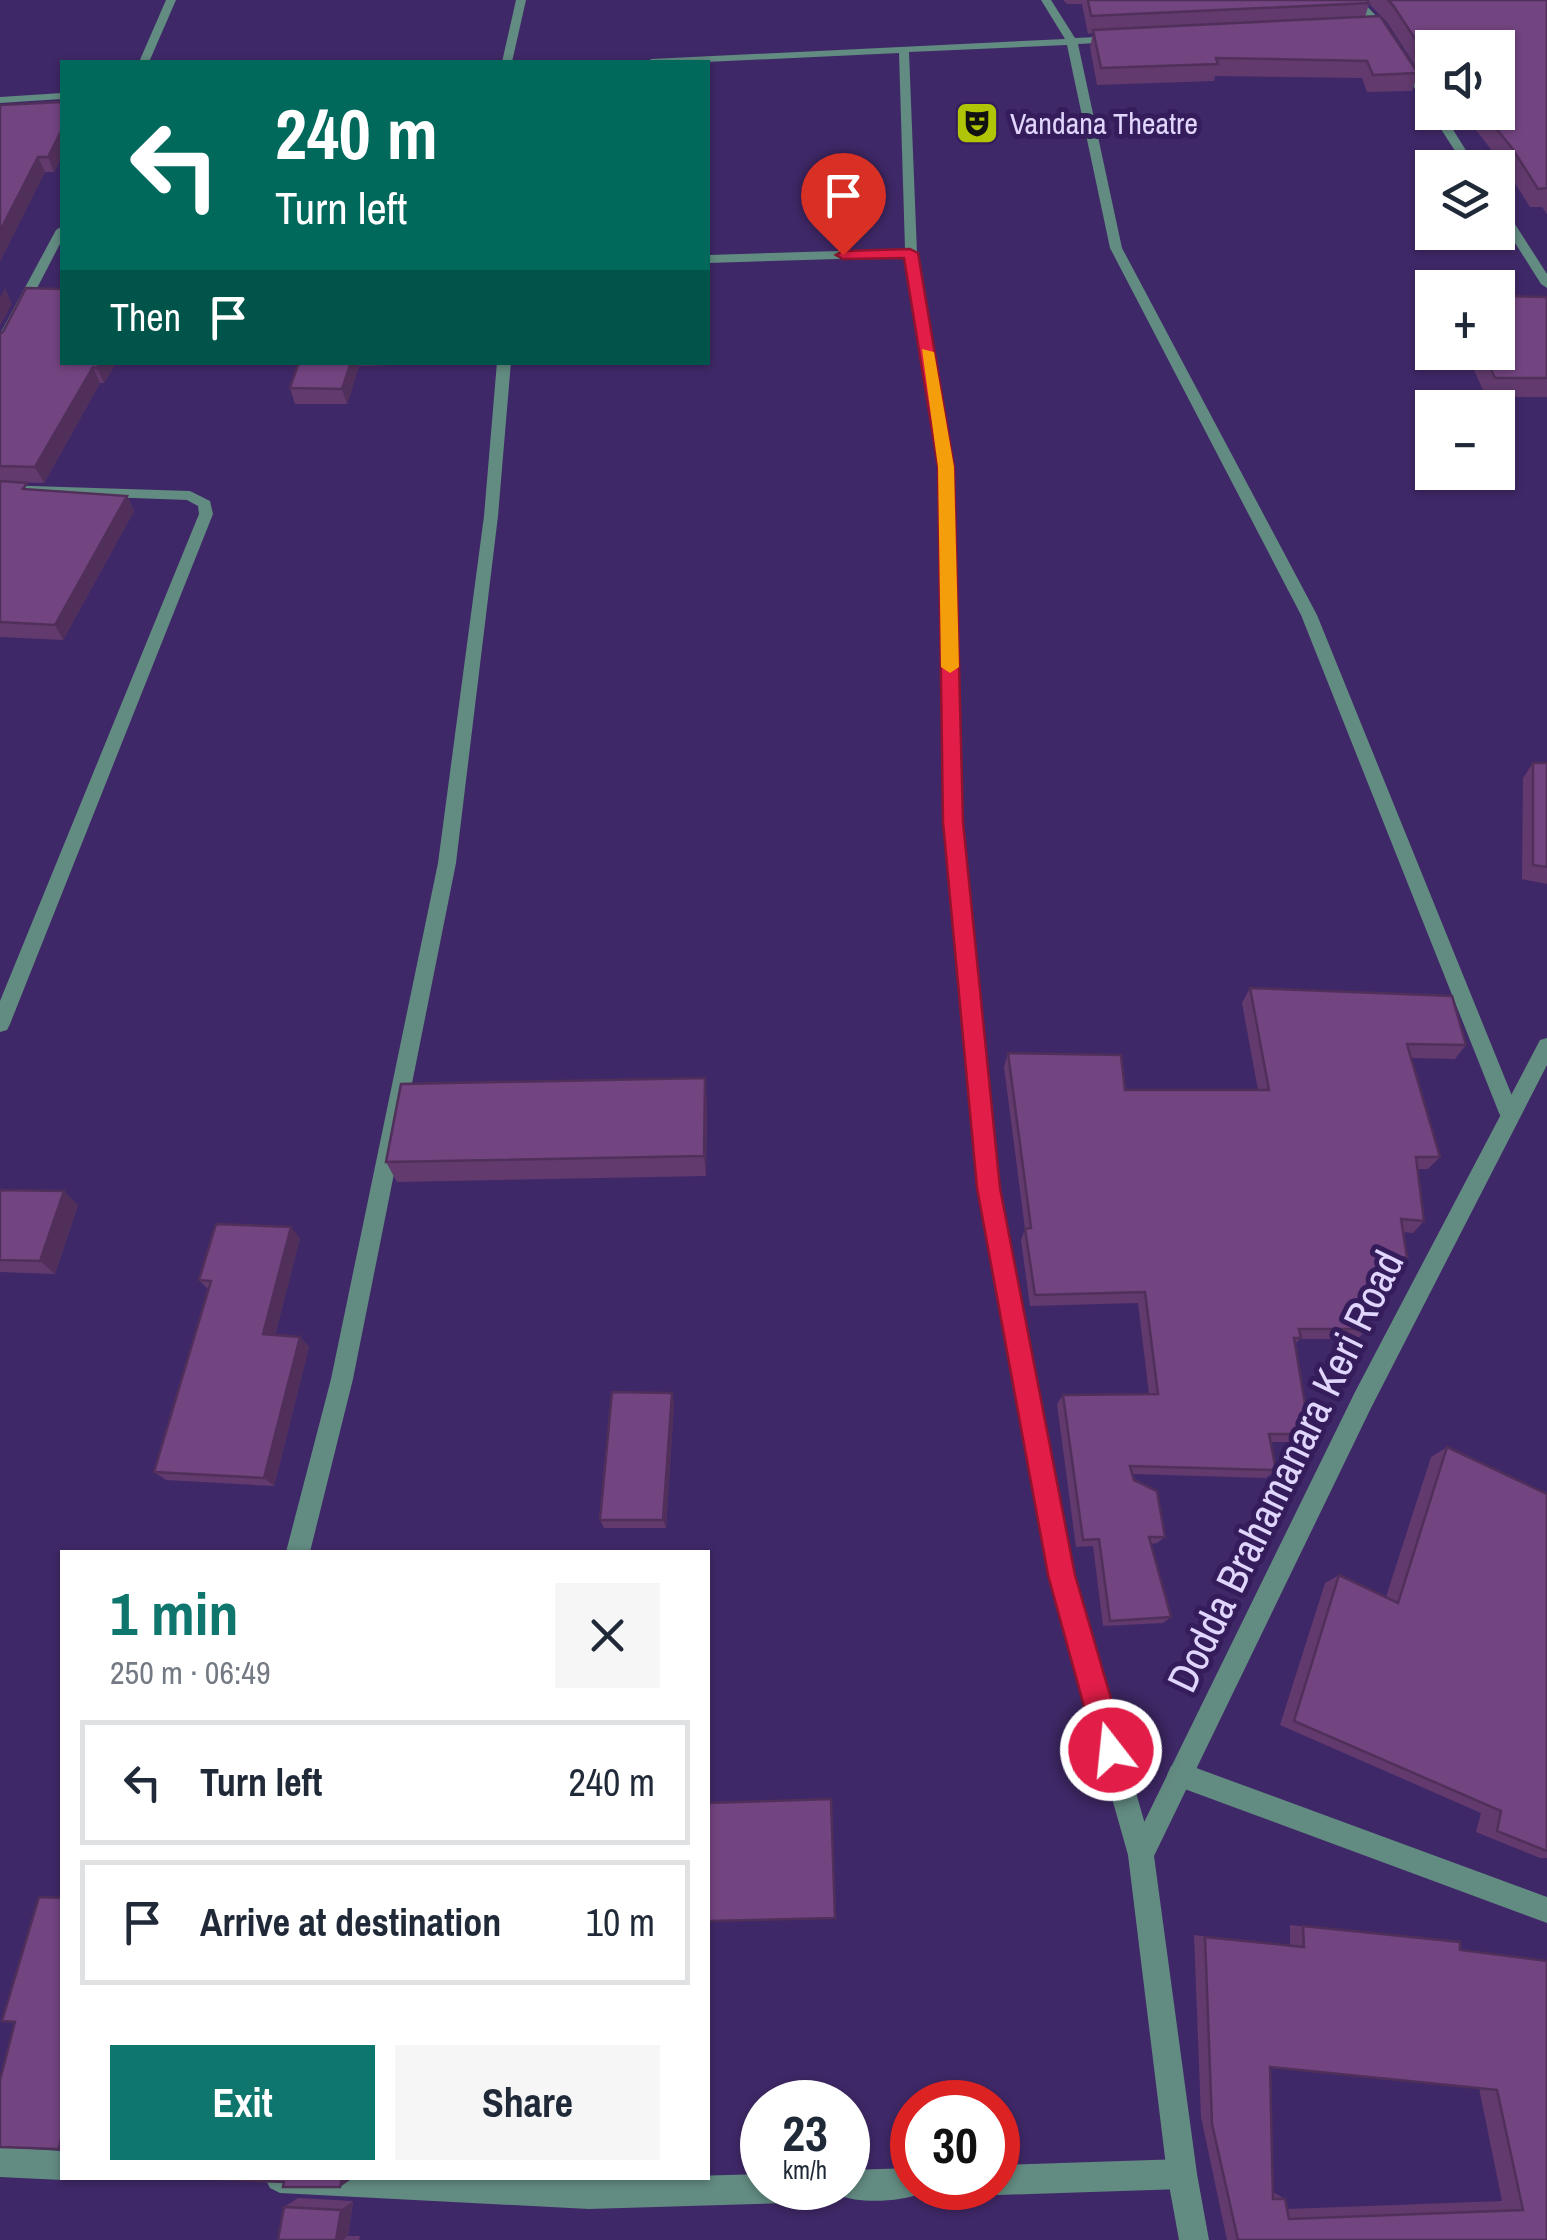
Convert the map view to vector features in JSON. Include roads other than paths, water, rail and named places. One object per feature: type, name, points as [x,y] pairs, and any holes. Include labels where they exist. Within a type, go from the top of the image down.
[{"type":"street","points":[[145,60],[171,0]]},
{"type":"street","points":[[508,60],[521,0]]},
{"type":"street","points":[[1046,0],[1072,42],[1116,248],[1309,614],[1510,1113]]},
{"type":"street","points":[[1355,0],[1380,26],[1415,80]]},
{"type":"street","points":[[1361,27],[1380,26]]},
{"type":"street","points":[[693,60],[1130,39]]},
{"type":"street","points":[[904,50],[910,253],[946,467],[953,822],[989,1188],[1061,1575],[1141,1855],[1194,2240]]},
{"type":"street","points":[[0,100],[60,96]]},
{"type":"street","points":[[0,346],[60,234]]},
{"type":"street","points":[[1515,234],[1547,284]]},
{"type":"street","points":[[710,259],[910,253]]},
{"type":"street","points":[[44,263],[60,263]]},
{"type":"street","points":[[299,1550],[342,1380],[447,864],[491,516],[504,365]]},
{"type":"street","points":[[0,489],[190,496],[205,504],[206,514],[0,1024]]},
{"type":"street","name":"Dodda Brahamanara Keri Road","points":[[1141,1855],[1363,1400],[1547,1046]]},
{"type":"street","points":[[1180,1775],[1547,1910]]},
{"type":"street","points":[[0,2162],[60,2165]]},
{"type":"street","points":[[1020,2179],[1182,2174]]},
{"type":"street","points":[[319,2180],[589,2194],[740,2189]]},
{"type":"place","name":"Vandana Theatre","points":[[977,123]]}]
